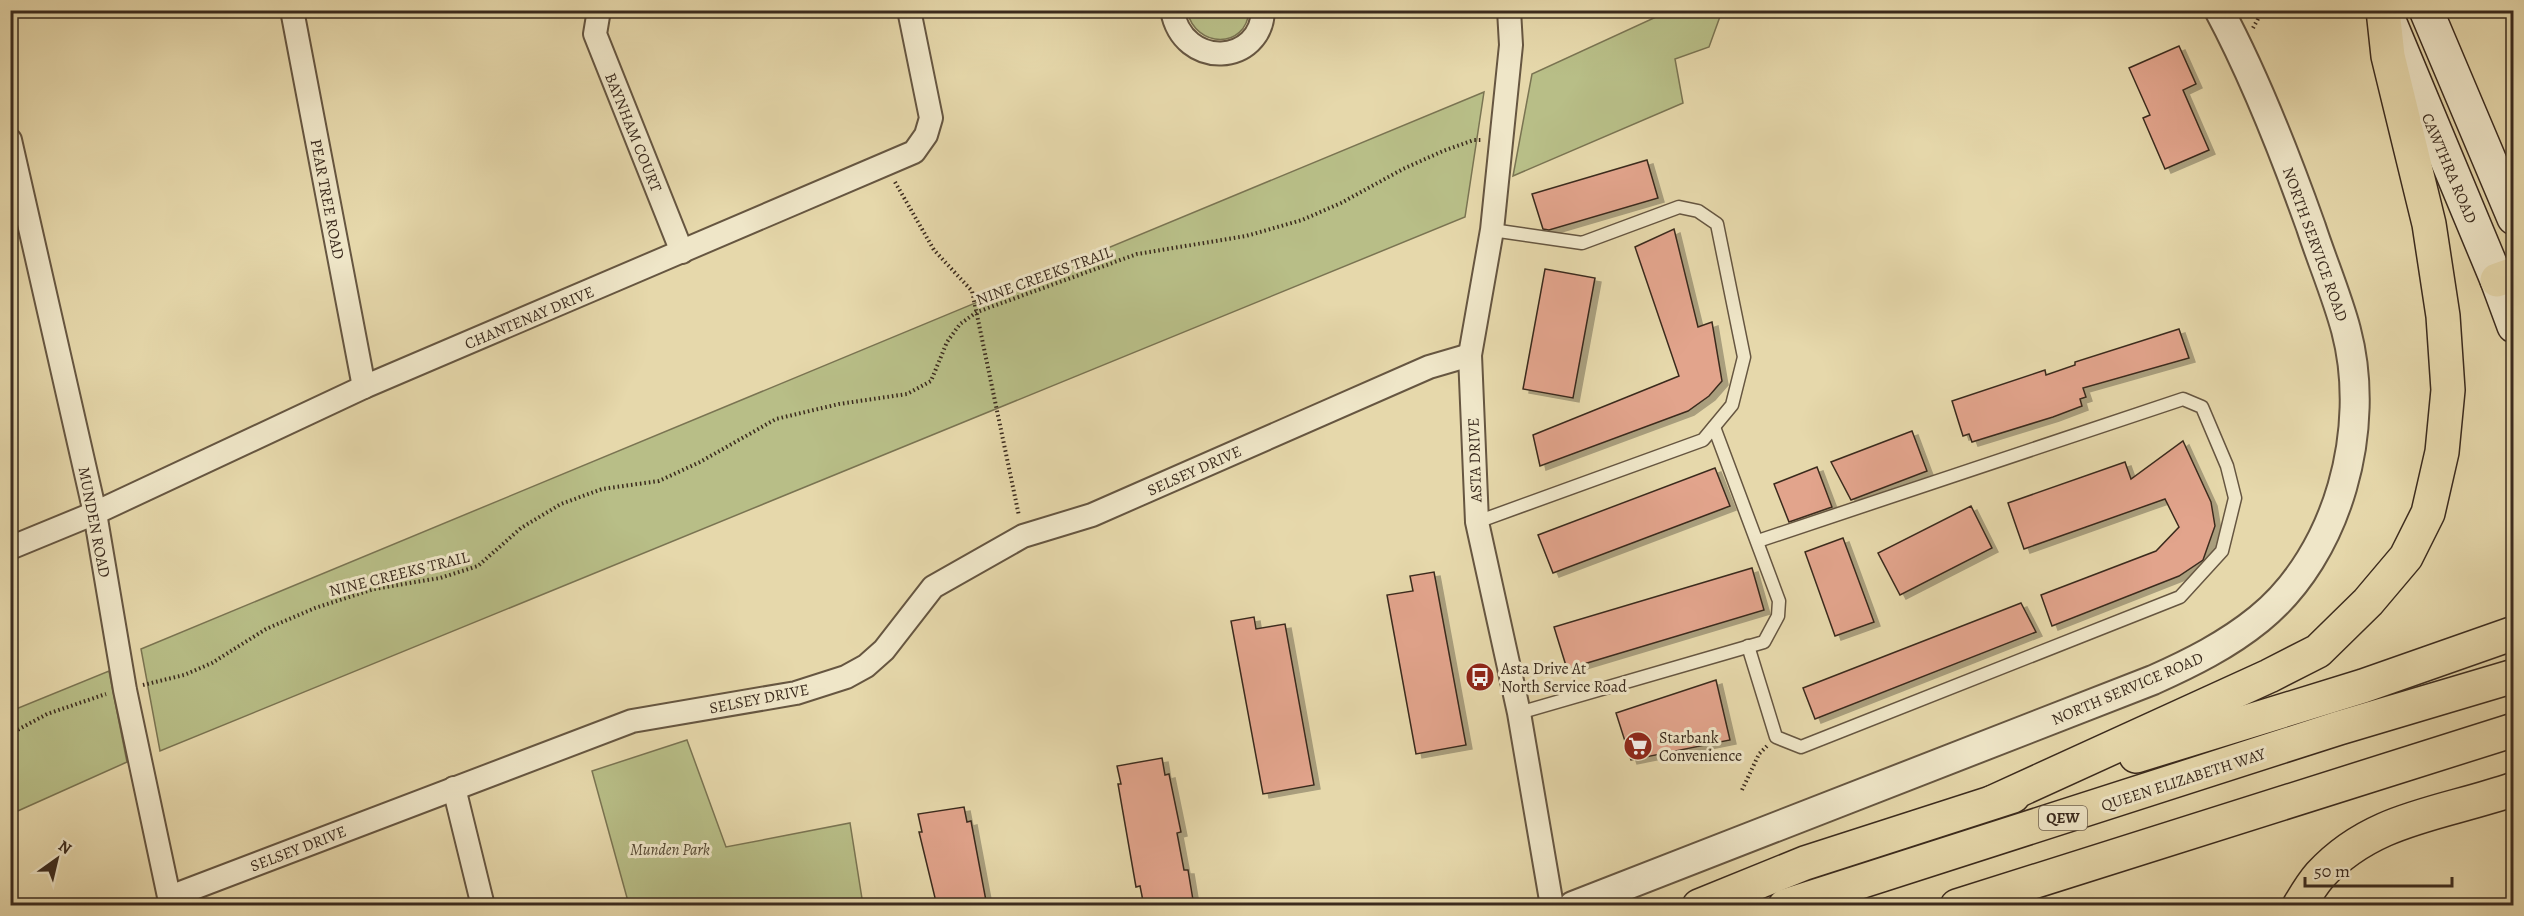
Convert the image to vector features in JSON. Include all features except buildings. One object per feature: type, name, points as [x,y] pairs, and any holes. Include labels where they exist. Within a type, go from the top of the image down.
[{"type":"highway","points":[[1993,802],[2269,676],[2318,651],[2368,602],[2406,557],[2428,513],[2442,452],[2448,390],[2443,316],[2429,224],[2388,56],[2384,10]]},
{"type":"highway","points":[[1699,906],[1805,863],[2363,686],[2514,633]]},
{"type":"highway","name":"QUEEN ELIZABETH WAY","points":[[1785,906],[2339,728],[2514,676]]},
{"type":"highway","points":[[1957,906],[2514,730]]},
{"type":"highway","points":[[2299,906],[2319,876],[2363,839],[2389,826],[2514,789]]},
{"type":"main road","name":"CAWTHRA ROAD","points":[[2384,10],[2505,277],[2514,326]]},
{"type":"main road","points":[[2426,10],[2514,218]]},
{"type":"street","name":"PEAR TREE ROAD","points":[[292,10],[364,387]]},
{"type":"street","name":"BAYNHAM COURT","points":[[599,10],[595,34],[682,252]]},
{"type":"street","name":"CHANTENAY DRIVE","points":[[10,548],[95,513],[364,387],[914,152],[926,135],[931,118],[909,10]]},
{"type":"street","points":[[1172,10],[1175,24],[1182,38],[1194,48],[1209,54],[1225,54],[1240,49],[1251,40],[1259,28],[1263,10]]},
{"type":"street","name":"ASTA DRIVE","points":[[1509,10],[1511,45],[1492,230],[1470,356],[1477,522],[1519,713],[1552,906]]},
{"type":"street","name":"NORTH SERVICE ROAD","points":[[1573,906],[2153,680],[2218,648],[2243,631],[2277,603],[2296,579],[2330,522],[2350,463],[2355,382],[2346,331],[2294,179],[2234,39],[2219,10]]},
{"type":"street","name":"MUNDEN ROAD","points":[[10,140],[95,513],[125,690],[170,901]]},
{"type":"street","name":"SELSEY DRIVE","points":[[170,901],[454,788],[632,721],[796,693],[846,678],[866,666],[884,650],[933,587],[1023,536],[1092,515],[1429,367],[1470,356]]},
{"type":"street","points":[[454,788],[483,906]]},
{"type":"lane","points":[[1477,522],[1703,440],[1732,405],[1744,357],[1717,224],[1698,211],[1679,207],[1582,243],[1492,230]]},
{"type":"lane","points":[[1748,646],[1776,737],[1801,747],[2180,597],[2222,551],[2235,498],[2227,466],[2202,407],[2183,399],[1758,541]]},
{"type":"lane","points":[[1519,713],[1764,642],[1778,616],[1779,601],[1714,427]]},
{"type":"path","name":"NINE CREEKS TRAIL","points":[[141,686],[184,675],[212,663],[256,635],[315,608],[374,589],[440,578],[478,566],[522,528],[561,504],[602,489],[659,481],[700,462],[776,419],[839,405],[907,394],[931,381],[947,342],[960,324],[977,312],[1137,254],[1246,236],[1302,220],[1341,203],[1403,169],[1443,151],[1474,140],[1502,140]]},
{"type":"path","points":[[885,165],[934,250],[972,291],[1023,536]]},
{"type":"path","points":[[10,734],[47,714],[86,699],[110,693]]},
{"type":"path","points":[[1742,790],[1759,754],[1776,737]]},
{"type":"green space","points":[[1187,10],[1249,11],[1246,23],[1239,32],[1230,38],[1220,40],[1210,38],[1200,32],[1192,23]]},
{"type":"green space","points":[[1669,11],[1722,11],[1709,47],[1675,59],[1683,103],[1513,176],[1532,74]]},
{"type":"green space","points":[[1484,92],[1465,217],[160,751],[141,649]]},
{"type":"green space","points":[[109,671],[127,762],[11,814],[11,711]]},
{"type":"green space","name":"Munden Park","points":[[687,740],[726,847],[850,823],[863,905],[629,905],[592,771]]},
{"type":"place","name":"Asta Drive At North Service Road","points":[[1480,677]]},
{"type":"place","name":"Starbank Convenience","points":[[1638,746]]}]
